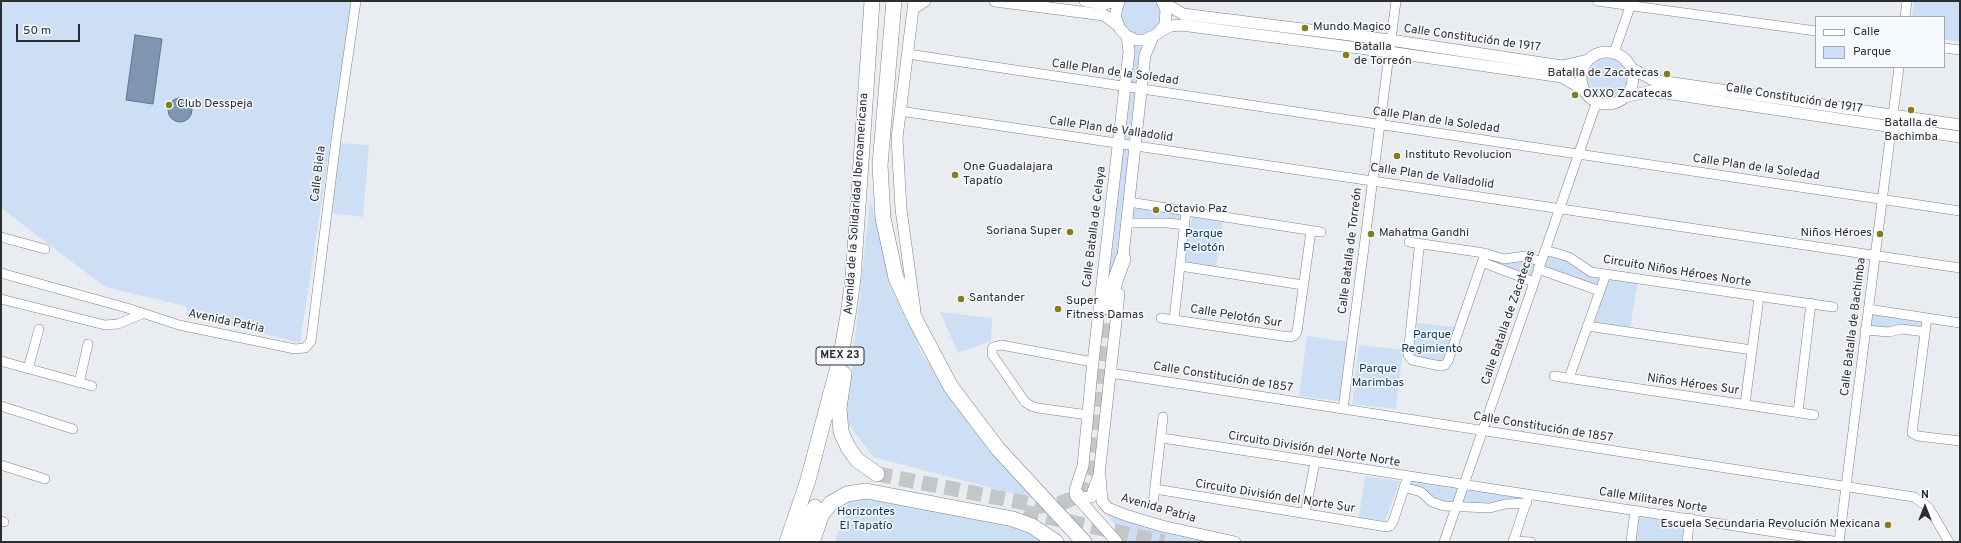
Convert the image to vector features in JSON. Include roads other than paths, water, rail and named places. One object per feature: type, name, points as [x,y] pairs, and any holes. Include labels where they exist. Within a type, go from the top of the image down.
[{"type":"highway","name":"Avenida de la Solidaridad Iberoamericana","points":[[787,542],[807,485],[841,355],[848,315],[853,278],[872,1]]},
{"type":"highway","name":"Avenida de la Solidaridad Iberoamericana","points":[[894,1],[882,135],[881,199],[885,232],[895,273],[916,321],[952,387],[998,449],[1084,542]]},
{"type":"highway","points":[[1110,308],[1114,284],[1123,259]]},
{"type":"highway","points":[[799,542],[814,509],[829,492],[850,482],[875,478],[852,454],[844,440],[840,424],[839,408],[845,370],[848,315]]},
{"type":"highway","points":[[812,542],[822,514],[831,503],[847,494],[866,491],[1012,519],[1032,526],[1056,542]]},
{"type":"highway","points":[[1037,491],[1068,542]]},
{"type":"street","name":"Calle Biela","points":[[305,348],[311,341],[336,140],[356,1]]},
{"type":"street","points":[[916,321],[900,209],[897,138],[914,5],[925,1]]},
{"type":"street","points":[[995,1],[1104,15],[1117,25],[1127,36]]},
{"type":"street","points":[[1085,1],[1105,4],[1115,1]]},
{"type":"street","points":[[1117,25],[1115,16],[1119,1]]},
{"type":"street","name":"Calle Batalla de Torreón","points":[[1343,409],[1396,1]]},
{"type":"street","points":[[1597,1],[1631,3],[1815,31]]},
{"type":"street","points":[[1905,16],[1907,1]]},
{"type":"street","points":[[1074,490],[1082,498],[1091,497],[1099,475],[1145,55],[1166,17],[1163,2]]},
{"type":"street","name":"Calle Constitución de 1917","points":[[1163,2],[1183,14],[1390,40],[1562,66],[1588,60]]},
{"type":"street","points":[[1614,53],[1631,3]]},
{"type":"street","name":"Calle Constitución de 1917","points":[[1127,36],[1136,40],[1145,40],[1171,26],[1181,25],[1389,52],[1562,78],[1584,90]]},
{"type":"street","name":"Calle Batalla de Celaya","points":[[1074,490],[1083,466],[1093,362],[1128,52],[1127,36]]},
{"type":"street","points":[[1945,48],[1960,50]]},
{"type":"street","points":[[1600,53],[1614,53],[1621,56],[1631,68],[1632,83],[1624,97],[1611,103],[1597,101],[1584,90],[1581,74],[1588,60],[1600,53]]},
{"type":"street","name":"Calle Plan de la Soledad","points":[[908,54],[1960,211]]},
{"type":"street","name":"Calle Constitución de 1917","points":[[1631,68],[1653,80],[1960,125]]},
{"type":"street","name":"Calle Batalla de Bachimba","points":[[1839,542],[1898,68]]},
{"type":"street","name":"Calle Constitución de 1917","points":[[1624,97],[1652,91],[1960,137]]},
{"type":"street","name":"Calle Batalla de Zacatecas","points":[[1444,542],[1597,101]]},
{"type":"street","name":"Calle Plan de Valladolid","points":[[900,111],[1960,268]]},
{"type":"street","points":[[1129,202],[1321,232]]},
{"type":"street","points":[[1174,320],[1186,211]]},
{"type":"street","points":[[1127,223],[1168,223],[1185,225]]},
{"type":"street","points":[[1180,266],[1303,285],[1310,231]]},
{"type":"street","points":[[1,237],[45,249]]},
{"type":"street","points":[[1409,242],[1484,258],[1504,259],[1525,256],[1540,266],[1600,291]]},
{"type":"street","points":[[1421,244],[1418,249],[1409,358],[1440,366],[1445,365],[1484,258]]},
{"type":"street","name":"Circuito Niños Héroes Norte","points":[[1545,250],[1569,257],[1590,272],[1833,307]]},
{"type":"street","points":[[1484,258],[1534,282]]},
{"type":"street","name":"Avenida Patria","points":[[1,273],[179,326],[295,350],[305,348]]},
{"type":"street","points":[[1569,378],[1606,274]]},
{"type":"street","name":"Calle Pelotón Sur","points":[[1161,318],[1289,338],[1294,336],[1297,332],[1303,285]]},
{"type":"street","points":[[1745,404],[1759,297]]},
{"type":"street","points":[[1,299],[105,326],[118,324],[142,314]]},
{"type":"street","points":[[1798,412],[1811,303]]},
{"type":"street","points":[[1868,309],[1960,323]]},
{"type":"street","points":[[1927,318],[1912,433],[1918,436],[1960,440]]},
{"type":"street","points":[[1587,326],[1752,350]]},
{"type":"street","points":[[28,369],[39,329]]},
{"type":"street","points":[[1865,330],[1889,332],[1902,329],[1926,332]]},
{"type":"street","points":[[79,383],[88,344]]},
{"type":"street","points":[[1088,415],[1038,408],[1025,402],[992,354],[992,350],[993,347],[1001,345],[1093,362]]},
{"type":"street","points":[[1,361],[92,386]]},
{"type":"street","name":"Calle Constitución de 1857","points":[[1110,373],[1914,497],[1930,508],[1948,542]]},
{"type":"street","name":"Niños Héroes Sur","points":[[1554,376],[1814,415]]},
{"type":"street","points":[[1,406],[73,429]]},
{"type":"street","points":[[1153,504],[1162,438],[1163,417]]},
{"type":"street","name":"Circuito División del Norte Norte","points":[[1162,438],[1463,484]]},
{"type":"street","points":[[1305,514],[1315,462]]},
{"type":"street","points":[[1,465],[45,479]]},
{"type":"street","name":"Avenida Patria","points":[[1099,475],[1102,486],[1102,501],[1108,508],[1125,515],[1162,526],[1235,542]]},
{"type":"street","points":[[1408,476],[1404,487],[1424,494],[1432,502],[1444,506],[1490,508],[1527,498]]},
{"type":"street","name":"Calle Militares Norte","points":[[1463,484],[1527,498],[1635,510],[1690,518],[1782,537],[1839,542]]},
{"type":"street","name":"Circuito División del Norte Sur","points":[[1155,489],[1383,527],[1390,526],[1404,487]]},
{"type":"street","points":[[1074,490],[1076,495],[1117,542]]},
{"type":"street","points":[[1527,498],[1513,541],[1531,542]]},
{"type":"street","points":[[1630,542],[1635,510]]},
{"type":"street","points":[[1687,542],[1690,518]]},
{"type":"tunnel","points":[[877,474],[1041,506],[1059,504],[1071,499],[1085,489],[1091,473],[1110,308]]},
{"type":"tunnel","points":[[1024,512],[1164,542]]},
{"type":"place","name":"Mundo Magico","points":[[1305,28]]},
{"type":"place","name":"Batalla de Torreón","points":[[1346,55]]},
{"type":"place","name":"Batalla de Zacatecas","points":[[1667,74]]},
{"type":"place","name":"OXXO Zacatecas","points":[[1575,95]]},
{"type":"place","name":"Club Desspeja","points":[[169,105]]},
{"type":"place","name":"Batalla de Bachimba","points":[[1911,110]]},
{"type":"place","name":"Instituto Revolucion","points":[[1397,156]]},
{"type":"place","name":"One Guadalajara Tapatío","points":[[955,175]]},
{"type":"place","name":"Octavio Paz","points":[[1156,210]]},
{"type":"place","name":"Soriana Super","points":[[1070,232]]},
{"type":"place","name":"Mahatma Gandhi","points":[[1371,234]]},
{"type":"place","name":"Niños Héroes","points":[[1880,234]]},
{"type":"place","name":"Santander","points":[[961,299]]},
{"type":"place","name":"Super Fitness Damas","points":[[1058,309]]},
{"type":"place","name":"Escuela Secundaria Revolución Mexicana","points":[[1888,525]]},
{"type":"park label","name":"Parque Pelotón","points":[[1204,242]]},
{"type":"park label","name":"Parque Regimiento","points":[[1432,343]]},
{"type":"park label","name":"Parque Marimbas","points":[[1378,377]]},
{"type":"park label","name":"Horizontes El Tapatío","points":[[866,520]]}]
